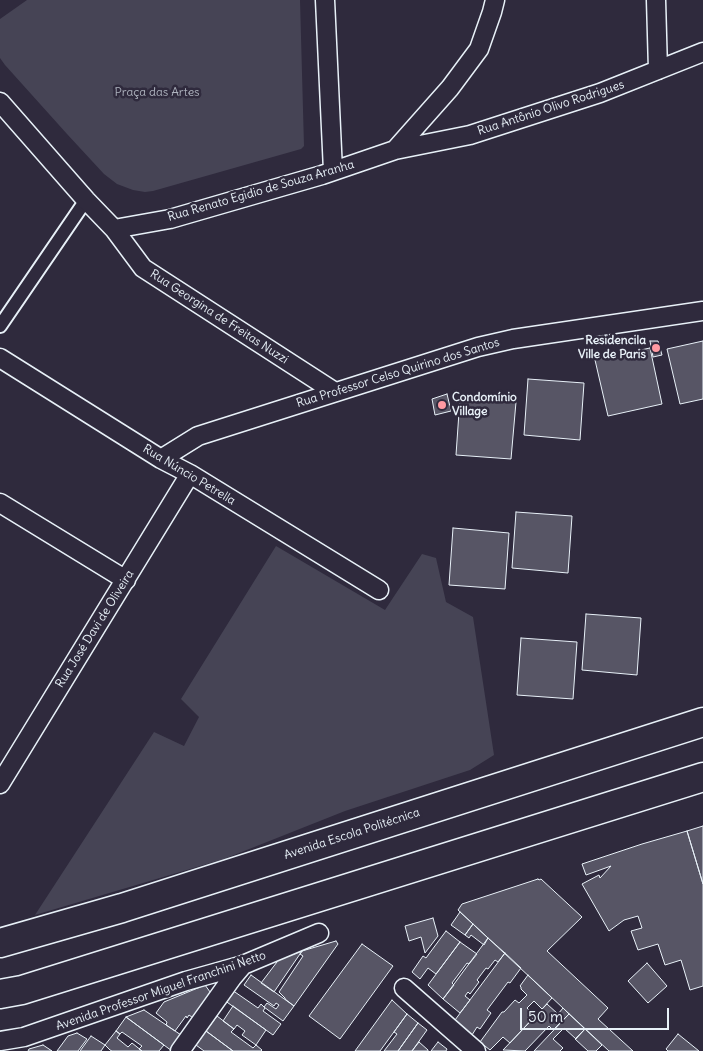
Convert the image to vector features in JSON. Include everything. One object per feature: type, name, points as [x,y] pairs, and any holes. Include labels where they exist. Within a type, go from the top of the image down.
[{"type":"highway","name":"Avenida Escola Politécnica","points":[[0,943],[122,908],[703,722]]},
{"type":"highway","points":[[0,994],[22,990],[703,777]]},
{"type":"street","points":[[325,0],[333,171]]},
{"type":"street","name":"Rua Renato Egidio de Souza Aranha","points":[[114,229],[170,219],[333,171],[395,150],[450,88],[479,49],[492,12],[494,0]]},
{"type":"street","points":[[656,0],[658,70]]},
{"type":"street","name":"Rua Antônio Olivo Rodrigues","points":[[395,150],[470,134],[600,93],[703,52]]},
{"type":"street","points":[[0,102],[114,229]]},
{"type":"street","points":[[0,326],[86,200]]},
{"type":"street","name":"Rua Georgina de Freitas Nuzzi","points":[[114,229],[143,268],[334,392]]},
{"type":"street","name":"Rua Professor Celso Quirino dos Santos","points":[[161,459],[198,436],[478,347],[513,339],[703,310]]},
{"type":"street","name":"Rua Núncio Petrella","points":[[0,358],[161,459],[190,474],[379,590]]},
{"type":"street","name":"Rua José Davi de Oliveira","points":[[0,784],[190,474]]},
{"type":"street","points":[[0,503],[126,580]]},
{"type":"street","name":"Avenida Professor Miguel Franchini Netto","points":[[0,1041],[19,1044],[186,981],[243,965],[319,933]]},
{"type":"street","points":[[180,1051],[243,965]]},
{"type":"street","points":[[404,988],[476,1051]]},
{"type":"green space","name":"Praça das Artes","points":[[27,0],[300,0],[304,146],[301,149],[153,191],[133,190],[117,184],[104,174],[0,58],[0,19]]},
{"type":"green space","points":[[276,546],[385,610],[422,554],[436,558],[446,602],[473,617],[494,755],[470,770],[345,811],[224,859],[35,915],[154,732],[184,746],[199,717],[181,699]]},
{"type":"building","name":"Residencila Ville de Paris","points":[[650,341],[658,341],[662,355],[653,357]]},
{"type":"building","points":[[703,341],[703,399],[680,404],[667,349]]},
{"type":"building","points":[[650,348],[662,404],[608,416],[595,360]]},
{"type":"building","points":[[528,379],[584,383],[580,440],[524,435]]},
{"type":"building","name":"Condomínio Village","points":[[447,394],[451,411],[435,415],[432,399]]},
{"type":"building","points":[[460,398],[516,402],[511,459],[456,455]]},
{"type":"building","points":[[516,512],[572,516],[568,573],[512,568]]},
{"type":"building","points":[[453,528],[509,533],[505,589],[449,585]]},
{"type":"building","points":[[586,614],[641,618],[637,675],[582,670]]},
{"type":"building","points":[[521,638],[577,642],[573,699],[517,695]]},
{"type":"building","points":[[703,826],[703,884],[687,831]]},
{"type":"building","points":[[687,831],[703,884],[703,986],[690,990],[681,960],[665,965],[658,944],[638,950],[631,931],[642,928],[638,916],[624,920],[609,931],[582,884],[599,875],[600,878],[611,866],[586,875],[582,864]]},
{"type":"building","points":[[541,879],[582,917],[547,951],[608,1008],[598,1019],[633,1051],[609,1051],[458,910],[462,904]]},
{"type":"building","points":[[460,912],[473,924],[465,935],[451,925]]},
{"type":"building","points":[[433,918],[438,936],[425,953],[421,937],[409,941],[405,926]]},
{"type":"building","points":[[473,924],[488,938],[484,945],[471,935],[469,938],[465,935]]},
{"type":"building","points":[[446,931],[460,942],[436,974],[428,968],[420,979],[412,972],[423,956],[426,958]]},
{"type":"building","points":[[488,938],[505,953],[498,962],[495,960],[488,969],[486,968],[470,994],[468,992],[465,996],[470,1000],[460,1013],[443,999]]},
{"type":"building","points":[[336,941],[338,944],[294,1006],[279,992],[303,956],[300,954],[302,951]]},
{"type":"building","points":[[460,942],[477,954],[469,964],[467,963],[443,999],[428,985]]},
{"type":"building","points":[[362,944],[393,966],[340,1039],[309,1016]]},
{"type":"building","points":[[302,951],[274,992],[261,983],[277,962],[275,961]]},
{"type":"building","points":[[505,953],[521,968],[487,1010],[491,1013],[480,1029],[477,1027],[472,1035],[455,1020]]},
{"type":"building","points":[[647,963],[667,986],[648,1003],[628,981]]},
{"type":"building","points":[[251,975],[294,1006],[283,1021],[264,1007],[267,1003],[276,1009],[279,1005],[276,1003],[274,1006],[244,985]]},
{"type":"building","points":[[528,975],[552,998],[542,1009],[534,1001],[527,1008],[535,1016],[510,1043],[503,1037],[490,1050],[480,1042],[502,1012],[515,1000],[519,1003],[527,995],[520,986]]},
{"type":"building","points":[[205,985],[213,996],[196,1020],[189,1015],[187,1018],[186,1016],[175,1031],[166,1025],[167,1022],[156,1013],[164,1002]]},
{"type":"building","points":[[232,990],[258,1008],[261,1004],[265,1008],[263,1011],[281,1024],[273,1035],[224,1000]]},
{"type":"building","points":[[392,1000],[407,1014],[380,1051],[355,1051]]},
{"type":"building","points":[[547,1004],[558,1014],[563,1008],[569,1014],[553,1030],[549,1026],[525,1051],[503,1050]]},
{"type":"building","points":[[233,1006],[266,1030],[256,1045],[242,1035],[245,1031],[237,1025],[234,1029],[223,1021]]},
{"type":"building","points":[[144,1010],[184,1037],[172,1051],[126,1017]]},
{"type":"building","points":[[407,1014],[418,1023],[398,1051],[384,1051],[397,1034],[394,1032]]},
{"type":"building","points":[[569,1014],[585,1029],[576,1039],[564,1028],[553,1039],[563,1048],[560,1051],[534,1051]]},
{"type":"building","points":[[217,1016],[234,1029],[231,1032],[253,1048],[256,1045],[262,1050],[233,1051],[206,1031]]},
{"type":"building","points":[[126,1017],[164,1045],[159,1051],[142,1051],[139,1049],[142,1046],[122,1032],[120,1034],[116,1031]]},
{"type":"building","points":[[418,1023],[427,1030],[412,1051],[398,1051]]},
{"type":"building","points":[[585,1029],[602,1045],[596,1051],[588,1051],[575,1039]]},
{"type":"building","points":[[116,1031],[120,1034],[117,1038],[128,1047],[132,1043],[142,1051],[110,1050],[105,1045]]},
{"type":"building","points":[[206,1031],[233,1051],[204,1051],[196,1045]]},
{"type":"building","points":[[77,1033],[87,1039],[78,1051],[57,1051],[68,1036]]},
{"type":"building","points":[[678,1034],[699,1051],[668,1051],[666,1049]]},
{"type":"building","points":[[91,1036],[105,1045],[101,1051],[80,1051]]},
{"type":"building","points":[[419,1042],[428,1050],[428,1051],[412,1051]]},
{"type":"building","points":[[438,1042],[447,1049],[446,1051],[431,1051]]},
{"type":"building","points":[[43,1045],[52,1051],[28,1051],[29,1049]]},
{"type":"place","name":"Residencila Ville de Paris","points":[[656,348]]},
{"type":"place","name":"Condomínio Village","points":[[442,405]]}]
